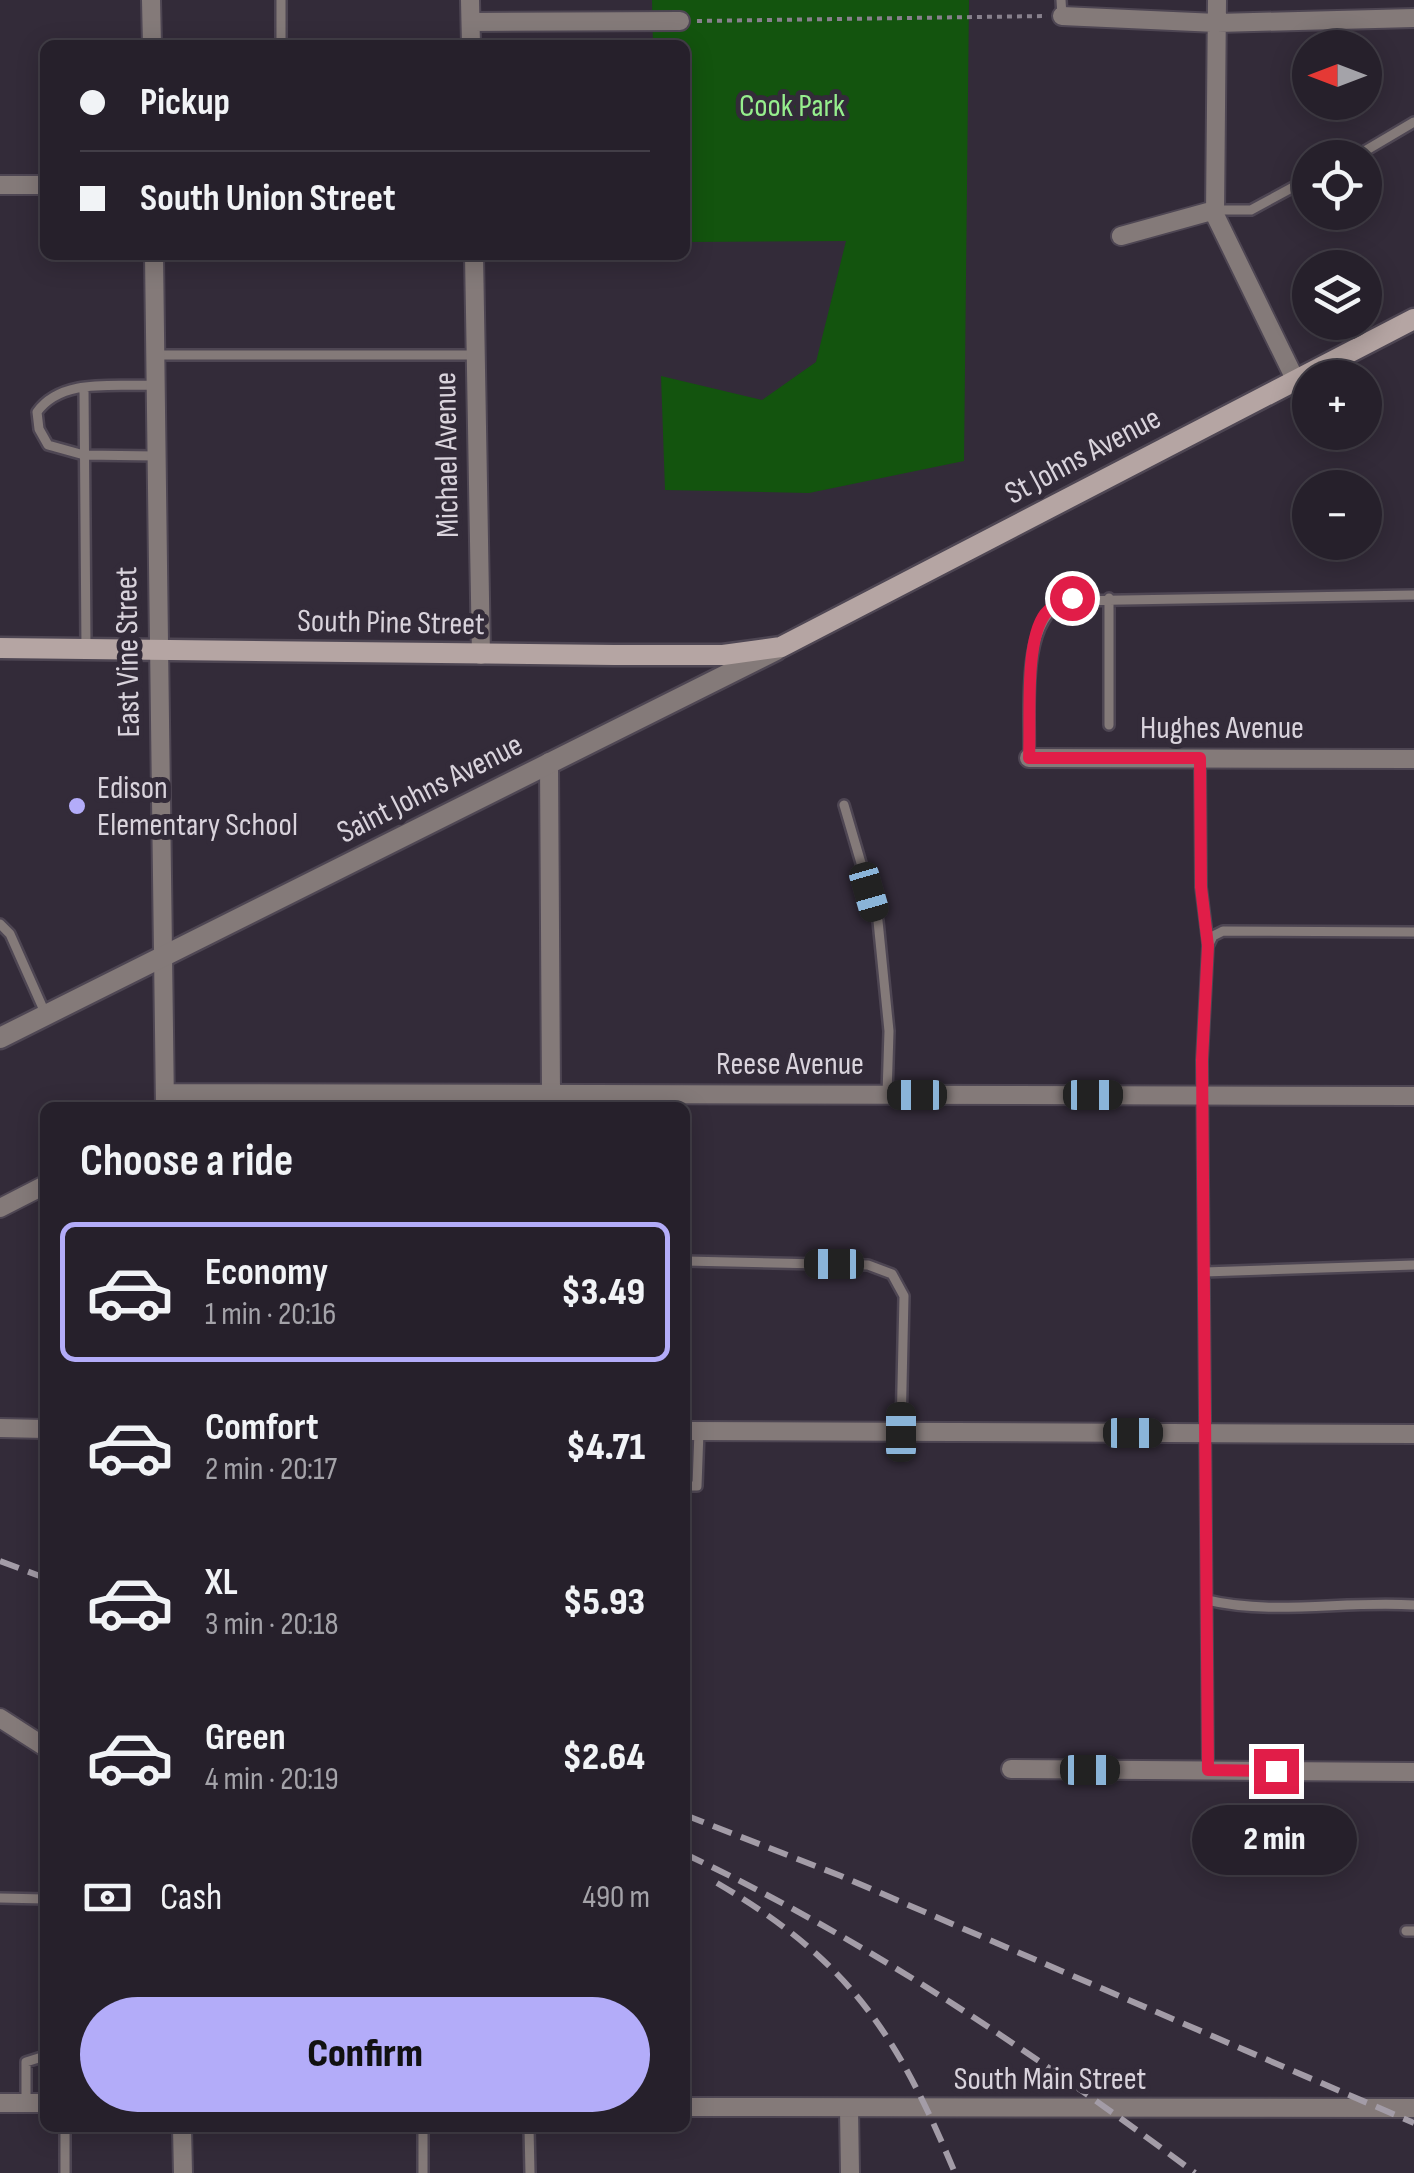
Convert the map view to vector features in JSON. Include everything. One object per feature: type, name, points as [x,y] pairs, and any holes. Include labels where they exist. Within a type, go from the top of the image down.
[{"type":"main road","name":"St Johns Avenue","points":[[1331,360],[1414,319]]},
{"type":"main road","name":"St Johns Avenue","points":[[781,647],[1292,380]]},
{"type":"main road","name":"South Pine Street","points":[[0,648],[723,655],[781,647]]},
{"type":"street","points":[[151,0],[152,40]]},
{"type":"street","points":[[470,0],[471,40]]},
{"type":"street","points":[[1217,0],[1215,210],[1231,252],[1292,372]]},
{"type":"street","points":[[1061,8],[1217,24],[1414,18]]},
{"type":"street","points":[[471,22],[680,21]]},
{"type":"street","points":[[0,185],[40,186]]},
{"type":"street","points":[[1121,236],[1215,210]]},
{"type":"street","name":"East Vine Street","points":[[154,260],[165,1100]]},
{"type":"street","name":"Michael Avenue","points":[[474,260],[481,655]]},
{"type":"street","name":"Saint Johns Avenue","points":[[0,1038],[781,647]]},
{"type":"street","name":"Hughes Avenue","points":[[1029,758],[1414,759]]},
{"type":"street","points":[[549,762],[551,1094]]},
{"type":"street","name":"Reese Avenue","points":[[165,1100],[551,1094],[1414,1096]]},
{"type":"street","points":[[0,1208],[40,1188]]},
{"type":"street","points":[[0,1428],[40,1429]]},
{"type":"street","points":[[692,1431],[1414,1434]]},
{"type":"street","points":[[0,1718],[40,1744]]},
{"type":"street","points":[[1011,1769],[1414,1772]]},
{"type":"street","points":[[0,2102],[35,2102]]},
{"type":"street","name":"South Main Street","points":[[690,2107],[1414,2108]]},
{"type":"street","points":[[849,2108],[850,2173]]},
{"type":"street","points":[[182,2132],[183,2173]]},
{"type":"lane","points":[[281,0],[281,40]]},
{"type":"lane","points":[[1382,141],[1414,122]]},
{"type":"lane","points":[[1215,210],[1251,210],[1292,188]]},
{"type":"lane","points":[[155,356],[476,355]]},
{"type":"lane","points":[[155,385],[63,390],[47,398],[37,412],[39,429],[48,444],[84,455],[156,456]]},
{"type":"lane","points":[[84,388],[86,649]]},
{"type":"lane","points":[[1029,758],[1034,639],[1042,617],[1051,607],[1072,598],[1414,596]]},
{"type":"lane","points":[[1110,598],[1110,725]]},
{"type":"lane","points":[[1200,758],[1201,887],[1208,946],[1202,1095],[1208,1770]]},
{"type":"lane","points":[[844,805],[878,921],[889,1030],[887,1095]]},
{"type":"lane","points":[[4,930],[46,1014]]},
{"type":"lane","points":[[1208,946],[1213,936],[1222,932],[1414,932]]},
{"type":"lane","points":[[690,1261],[868,1265],[892,1274],[904,1296],[901,1432]]},
{"type":"lane","points":[[1204,1272],[1414,1265]]},
{"type":"lane","points":[[690,1486],[698,1486],[692,1431]]},
{"type":"lane","points":[[1207,1600],[1234,1606],[1363,1602],[1414,1605]]},
{"type":"lane","points":[[0,1898],[40,1899]]},
{"type":"lane","points":[[35,2102],[26,2062],[40,2058]]},
{"type":"lane","points":[[65,2132],[65,2173]]},
{"type":"lane","points":[[423,2132],[423,2173]]},
{"type":"lane","points":[[529,2132],[530,2173]]},
{"type":"path","points":[[680,21],[1061,8]]},
{"type":"green space","name":"Cook Park","points":[[652,0],[969,0],[964,461],[809,493],[665,490],[661,376],[762,400],[816,362],[846,241],[690,242],[690,40],[653,40]]},
{"type":"railway","points":[[0,1561],[40,1576]]},
{"type":"railway","points":[[690,1817],[841,1876],[1414,2123]]},
{"type":"railway","points":[[690,1856],[819,1923],[948,2001],[1195,2173]]},
{"type":"railway","points":[[717,1883],[802,1942],[864,2005],[912,2080],[955,2173]]},
{"type":"place","name":"Edison Elementary School","points":[[77,806]]},
{"type":"route","points":[[1072,598],[1051,607],[1042,617],[1034,639],[1029,758],[1200,758],[1201,887],[1208,946],[1202,1060],[1208,1770],[1276,1771]]}]
